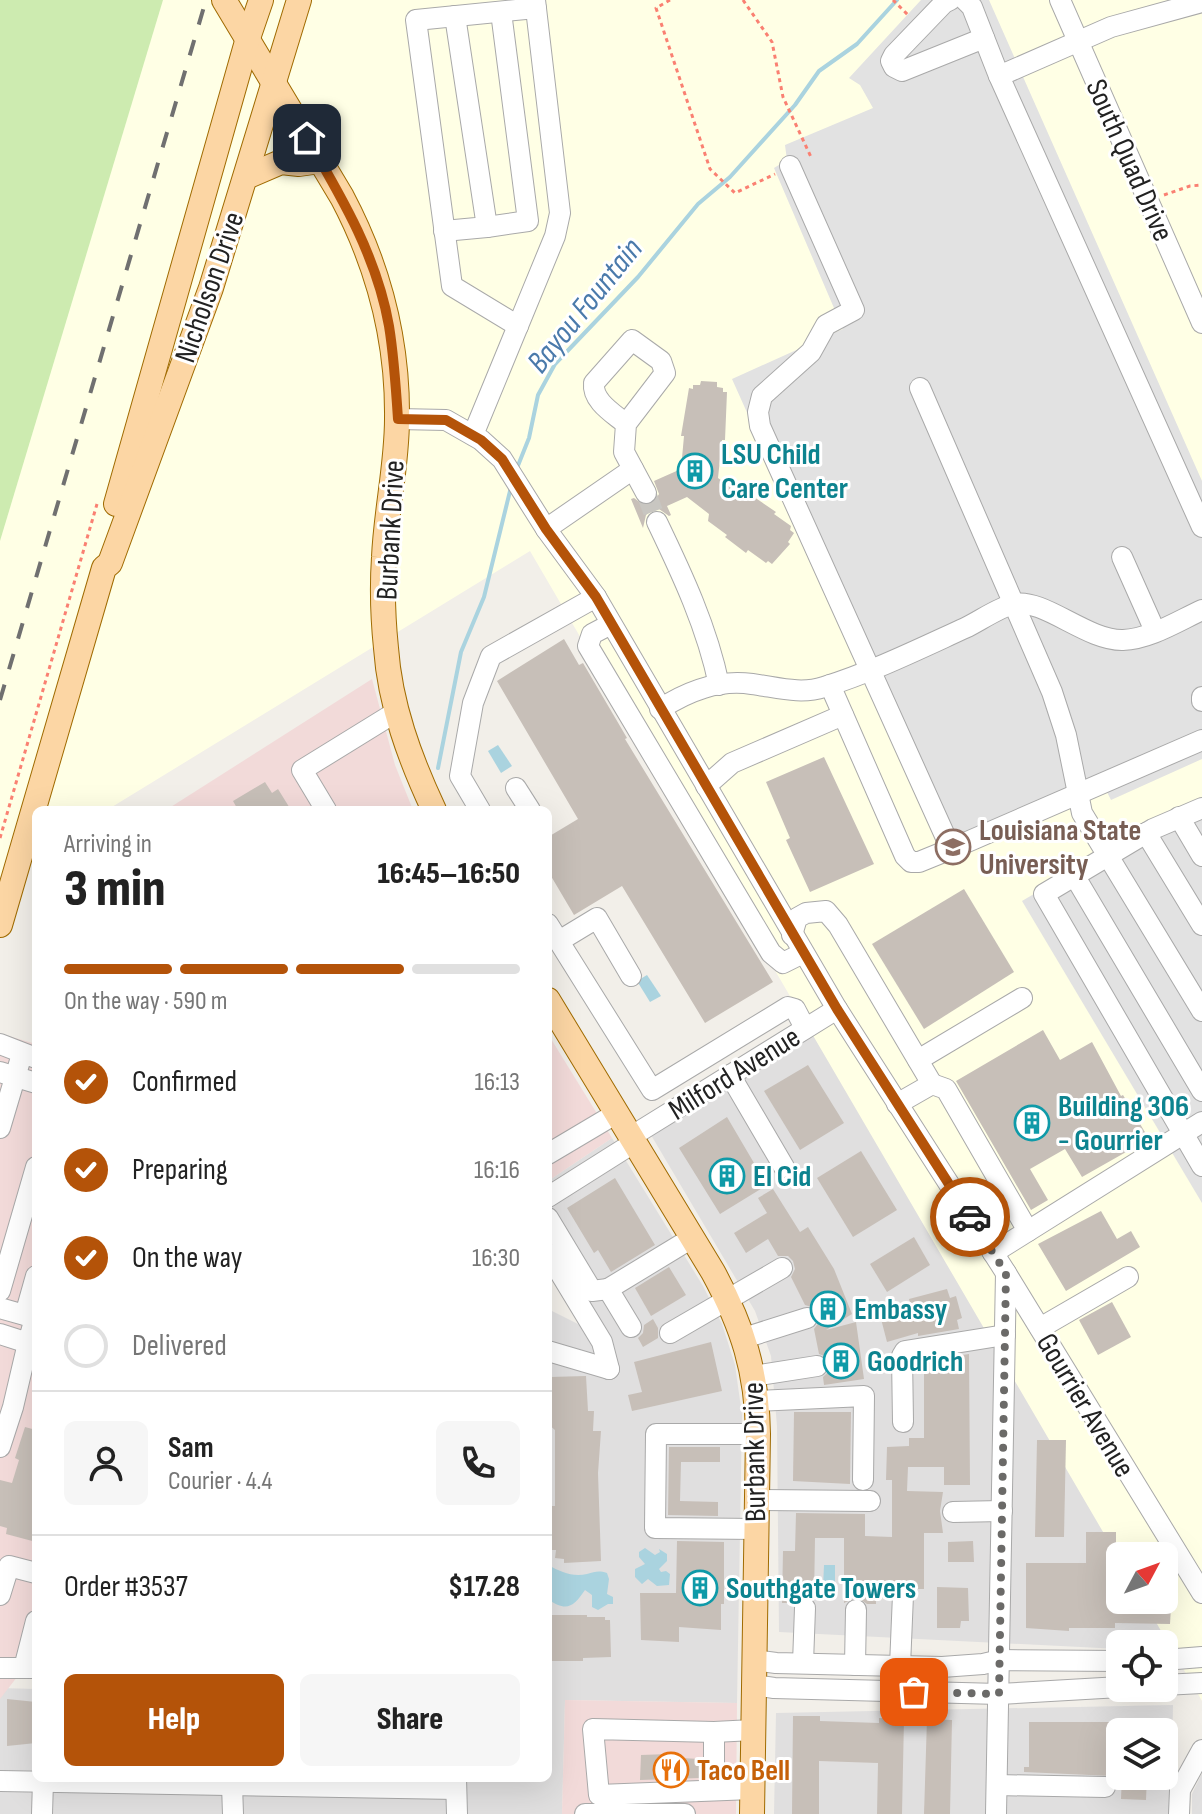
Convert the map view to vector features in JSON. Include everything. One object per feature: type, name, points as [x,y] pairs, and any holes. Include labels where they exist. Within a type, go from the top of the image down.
[{"type":"main road","points":[[224,0],[248,38]]},
{"type":"main road","name":"Nicholson Drive","points":[[104,568],[100,559],[261,0]]},
{"type":"main road","name":"Nicholson Drive","points":[[35,806],[104,568],[110,563],[211,288],[299,0]]},
{"type":"main road","name":"Burbank Drive","points":[[248,38],[352,217],[379,286],[392,349],[398,419],[384,558],[386,648],[396,712],[432,806]]},
{"type":"main road","points":[[246,177],[281,162],[299,164],[320,161]]},
{"type":"main road","name":"Nicholson Drive","points":[[0,925],[32,815]]},
{"type":"main road","name":"Burbank Drive","points":[[552,1007],[728,1300],[744,1338],[754,1376],[758,1434],[752,1814]]},
{"type":"street","points":[[950,0],[894,55],[891,61],[894,67],[902,71],[984,38]]},
{"type":"street","points":[[965,0],[972,7],[999,76],[1202,527]]},
{"type":"street","name":"South Quad Drive","points":[[1060,0],[1202,323]]},
{"type":"street","points":[[999,76],[1111,27],[1202,2]]},
{"type":"street","points":[[473,435],[518,326],[555,236],[560,213],[535,4],[501,12],[416,20],[452,286],[518,326]]},
{"type":"street","points":[[444,231],[528,221],[501,12]]},
{"type":"street","points":[[455,16],[487,227]]},
{"type":"street","points":[[790,166],[854,310],[826,325],[811,352],[762,396],[758,412],[760,426],[951,849]]},
{"type":"street","points":[[920,388],[1052,692],[1066,735],[1082,813],[1202,1011]]},
{"type":"street","name":"Gourrier Avenue","points":[[398,419],[446,420],[473,435],[502,459],[542,524],[596,597],[837,1009],[1006,1273],[1202,1593]]},
{"type":"street","points":[[626,424],[624,452],[646,493]]},
{"type":"street","points":[[542,524],[633,469]]},
{"type":"street","points":[[657,522],[689,591],[713,654],[719,685]]},
{"type":"street","points":[[1122,557],[1155,631]]},
{"type":"street","points":[[478,806],[460,776],[473,703],[491,656],[596,597]]},
{"type":"street","points":[[660,709],[700,688],[719,685],[751,683],[791,690],[830,685],[1015,604],[1040,609],[1109,640],[1130,640],[1202,610]]},
{"type":"street","points":[[611,624],[592,634],[588,646],[771,953],[783,963],[803,953]]},
{"type":"street","points":[[830,685],[905,856],[911,862],[919,862],[951,849],[1202,740]]},
{"type":"street","points":[[324,806],[302,770],[396,712]]},
{"type":"street","points":[[706,786],[732,763],[843,715]]},
{"type":"street","points":[[659,764],[684,750]]},
{"type":"street","points":[[516,788],[527,806]]},
{"type":"street","points":[[1202,808],[1146,833],[1044,894],[1202,1166]]},
{"type":"street","points":[[1179,817],[1202,856]]},
{"type":"street","points":[[708,848],[733,833]]},
{"type":"street","points":[[1146,833],[1202,925]]},
{"type":"street","points":[[1074,875],[1202,1091]]},
{"type":"street","points":[[792,935],[797,918],[806,913],[826,911],[838,925],[932,1084],[946,1089],[1028,1231]]},
{"type":"street","points":[[631,976],[597,918],[554,932],[666,1115]]},
{"type":"street","points":[[918,1060],[1022,998]]},
{"type":"street","points":[[652,1090],[788,1007],[795,1009],[805,1028]]},
{"type":"street","name":"Milford Avenue","points":[[552,1194],[666,1115],[837,1009]]},
{"type":"street","points":[[0,1044],[29,1056],[8,1075],[0,1128]]},
{"type":"street","points":[[8,1075],[32,1082]]},
{"type":"street","points":[[730,1075],[784,1167]]},
{"type":"street","points":[[897,1104],[932,1084]]},
{"type":"street","points":[[552,1152],[617,1113]]},
{"type":"street","points":[[993,1253],[1202,1122]]},
{"type":"street","points":[[0,1291],[32,1181]]},
{"type":"street","points":[[552,1225],[592,1291],[608,1289],[692,1238]]},
{"type":"street","points":[[552,1260],[602,1342],[609,1369],[552,1352]]},
{"type":"street","points":[[670,1333],[782,1268]]},
{"type":"street","points":[[996,1814],[1006,1273]]},
{"type":"street","points":[[1040,1328],[1128,1277]]},
{"type":"street","points":[[608,1289],[631,1327]]},
{"type":"street","points":[[25,1315],[32,1290]]},
{"type":"street","points":[[0,1308],[32,1317]]},
{"type":"street","points":[[744,1338],[807,1318]]},
{"type":"street","points":[[0,1447],[13,1407],[16,1339],[32,1321]]},
{"type":"street","points":[[903,1422],[902,1356],[905,1351],[1005,1335]]},
{"type":"street","points":[[754,1376],[817,1366]]},
{"type":"street","points":[[757,1401],[864,1396],[863,1480]]},
{"type":"street","points":[[757,1529],[655,1528],[656,1434],[758,1434]]},
{"type":"street","points":[[757,1500],[870,1501]]},
{"type":"street","points":[[953,1512],[1002,1511]]},
{"type":"street","points":[[0,1595],[5,1564],[32,1572]]},
{"type":"street","points":[[900,1666],[903,1595]]},
{"type":"street","points":[[803,1663],[805,1608]]},
{"type":"street","points":[[855,1665],[856,1610]]},
{"type":"street","points":[[1178,1659],[1202,1657]]},
{"type":"street","points":[[754,1660],[942,1667],[1000,1660],[1106,1661]]},
{"type":"street","points":[[0,1668],[30,1668]]},
{"type":"street","points":[[1178,1684],[1202,1683]]},
{"type":"street","points":[[754,1685],[999,1694],[1106,1688]]},
{"type":"street","points":[[752,1789],[599,1795],[593,1729],[753,1730]]},
{"type":"street","points":[[714,1732],[714,1790]]},
{"type":"street","points":[[1179,1814],[1180,1790],[1201,1756]]},
{"type":"street","points":[[0,1781],[32,1782]]},
{"type":"street","points":[[42,1814],[43,1782],[232,1785],[456,1783],[457,1814]]},
{"type":"street","points":[[232,1785],[233,1814]]},
{"type":"street","points":[[997,1785],[1105,1787]]},
{"type":"street","points":[[585,1814],[685,1814]]},
{"type":"path","points":[[670,0],[656,8],[710,169],[735,193],[790,166]]},
{"type":"path","points":[[743,0],[772,42],[783,97],[811,157]]},
{"type":"path","points":[[893,0],[908,14]]},
{"type":"path","points":[[1164,195],[1202,185]]},
{"type":"shaded area","name":"Louisiana State University","points":[[0,0],[1202,0],[1202,1701],[1178,1660],[1178,1630],[1161,1630],[1151,1614],[1178,1614],[1178,1542],[1109,1542],[530,551],[114,806],[32,806],[32,856],[0,876]]},
{"type":"shaded area","points":[[921,0],[989,0],[1202,481],[1202,759],[1111,800],[1105,788],[947,860],[732,379],[843,329],[774,168],[787,160],[785,145],[873,108],[860,85],[849,78]]},
{"type":"shaded area","points":[[372,679],[395,765],[411,806],[172,806]]},
{"type":"shaded area","points":[[1202,801],[1202,1203],[1022,901],[1178,809]]},
{"type":"shaded area","points":[[837,1009],[1170,1542],[1106,1542],[1106,1614],[1178,1614],[1178,1556],[1202,1594],[1202,1653],[1178,1652],[1178,1630],[1106,1630],[1106,1648],[779,1632],[777,1426],[771,1356],[755,1311],[651,1135]]},
{"type":"shaded area","points":[[5,1035],[32,1043],[32,1669],[24,1668],[0,1699],[0,1050]]},
{"type":"shaded area","points":[[552,1040],[612,1138],[552,1178]]},
{"type":"shaded area","points":[[612,1138],[703,1286],[722,1324],[735,1365],[742,1415],[737,1703],[565,1700],[562,1814],[0,1814],[0,1688],[32,1689],[32,1782],[552,1782],[552,1311],[610,1340],[552,1242],[552,1178]]},
{"type":"shaded area","points":[[565,1700],[737,1703],[736,1814],[562,1814]]},
{"type":"shaded area","points":[[1173,1705],[1173,1718],[1106,1718],[1106,1790],[1171,1790],[1171,1814],[774,1814],[776,1713]]},
{"type":"shaded area","points":[[1202,1773],[1202,1814],[1192,1814],[1192,1794]]},
{"type":"green space","points":[[0,0],[163,0],[0,541]]},
{"type":"water","points":[[498,745],[512,766],[501,773],[488,751]]},
{"type":"water","points":[[647,975],[661,996],[650,1002],[637,981]]},
{"type":"water","points":[[645,1548],[655,1555],[660,1552],[659,1549],[667,1554],[667,1561],[659,1569],[670,1574],[669,1585],[657,1586],[648,1579],[642,1584],[635,1577],[635,1569],[645,1564],[639,1552]]},
{"type":"water","points":[[824,1565],[835,1565],[835,1588],[823,1587]]},
{"type":"water","points":[[552,1567],[571,1574],[607,1573],[607,1594],[613,1597],[613,1604],[598,1610],[592,1607],[592,1595],[585,1590],[570,1606],[552,1601]]},
{"type":"building","name":"LSU Child Care Center","points":[[701,381],[717,382],[717,387],[727,392],[725,440],[722,440],[718,478],[776,512],[774,514],[791,526],[790,530],[794,533],[788,542],[790,544],[772,564],[748,550],[746,553],[725,537],[727,535],[708,521],[709,514],[687,497],[667,506],[669,516],[659,509],[651,511],[646,515],[643,528],[631,499],[645,506],[653,504],[659,494],[654,481],[681,469],[684,436],[681,436],[689,388],[700,385]]},
{"type":"building","points":[[564,639],[579,665],[583,663],[625,739],[773,982],[705,1023],[622,886],[574,915],[552,878],[552,835],[578,819],[497,681]]},
{"type":"building","points":[[824,757],[874,864],[810,892],[786,840],[790,838],[766,782]]},
{"type":"building","points":[[265,782],[272,793],[278,789],[289,806],[236,806],[233,801]]},
{"type":"building","points":[[964,889],[1014,972],[924,1029],[872,944]]},
{"type":"building","points":[[1043,1030],[1060,1060],[1092,1042],[1149,1139],[1082,1177],[1065,1149],[1030,1169],[1048,1200],[1031,1210],[956,1081]]},
{"type":"building","points":[[808,1065],[844,1123],[800,1150],[764,1091]]},
{"type":"building","name":"El Cid","points":[[727,1117],[764,1187],[720,1214],[679,1148]]},
{"type":"building","points":[[861,1151],[897,1210],[853,1237],[817,1178]]},
{"type":"building","points":[[615,1178],[655,1245],[611,1272],[598,1250],[594,1253],[567,1208]]},
{"type":"building","points":[[773,1189],[800,1232],[808,1227],[834,1269],[852,1314],[826,1330],[856,1322],[864,1379],[824,1385],[823,1377],[830,1365],[827,1357],[819,1354],[814,1329],[820,1315],[815,1308],[805,1305],[791,1277],[795,1269],[793,1261],[788,1256],[778,1256],[768,1239],[746,1253],[734,1233],[767,1213],[758,1198]]},
{"type":"building","points":[[1101,1211],[1117,1239],[1131,1231],[1140,1247],[1066,1291],[1038,1244]]},
{"type":"building","name":"Embassy","points":[[914,1237],[930,1265],[887,1292],[870,1264]]},
{"type":"building","points":[[669,1267],[686,1295],[651,1316],[635,1288]]},
{"type":"building","points":[[947,1289],[950,1298],[956,1296],[962,1318],[957,1320],[959,1329],[918,1336],[918,1333],[887,1342],[880,1315],[911,1307],[909,1299]]},
{"type":"building","points":[[1112,1302],[1131,1337],[1098,1355],[1079,1320]]},
{"type":"building","points":[[653,1319],[658,1328],[658,1338],[643,1347],[638,1338],[643,1333],[644,1325]]},
{"type":"building","points":[[711,1342],[722,1391],[632,1411],[628,1395],[642,1392],[634,1362]]},
{"type":"building","points":[[969,1354],[970,1485],[944,1485],[944,1467],[908,1467],[907,1491],[943,1492],[940,1511],[943,1533],[924,1533],[924,1589],[914,1589],[903,1582],[892,1588],[876,1588],[876,1604],[867,1604],[857,1597],[844,1603],[844,1538],[815,1538],[814,1599],[805,1595],[793,1603],[782,1603],[783,1551],[795,1551],[796,1513],[865,1514],[865,1536],[892,1537],[892,1480],[886,1480],[887,1447],[909,1446],[909,1438],[924,1438],[924,1361]]},
{"type":"building","points":[[586,1376],[588,1411],[594,1411],[593,1431],[601,1431],[598,1473],[601,1561],[564,1563],[564,1559],[555,1558],[556,1550],[552,1550],[555,1430],[552,1427],[552,1377]]},
{"type":"building","points":[[794,1412],[851,1412],[850,1484],[793,1481]]},
{"type":"building","points":[[25,1427],[32,1429],[32,1541],[6,1534],[7,1528],[0,1526],[0,1480],[12,1483],[19,1460],[15,1458]]},
{"type":"building","points":[[1037,1440],[1066,1440],[1064,1537],[1035,1537]]},
{"type":"building","points":[[669,1447],[720,1447],[720,1462],[681,1462],[680,1501],[718,1502],[718,1516],[668,1515]]},
{"type":"building","points":[[1086,1532],[1116,1532],[1116,1542],[1106,1542],[1106,1614],[1171,1614],[1170,1624],[1115,1623],[1115,1628],[1069,1628],[1069,1631],[1026,1628],[1026,1563],[1086,1563]]},
{"type":"building","name":"Southgate Towers","points":[[677,1541],[724,1542],[721,1630],[679,1627],[679,1642],[641,1640],[640,1593],[676,1593]]},
{"type":"building","points":[[973,1541],[974,1562],[948,1562],[948,1542]]},
{"type":"building","points":[[937,1587],[968,1588],[969,1621],[961,1621],[960,1628],[937,1628]]},
{"type":"building","points":[[552,1615],[587,1615],[610,1620],[611,1657],[583,1658],[583,1661],[552,1661]]},
{"type":"building","points":[[7,1699],[32,1702],[32,1743],[7,1746]]},
{"type":"building","points":[[793,1716],[820,1716],[820,1721],[879,1723],[879,1718],[904,1719],[902,1814],[877,1814],[878,1763],[819,1761],[819,1814],[792,1814]]},
{"type":"building","points":[[927,1719],[952,1720],[950,1814],[924,1814]]},
{"type":"building","points":[[1029,1722],[1106,1722],[1106,1776],[1024,1772],[1024,1767],[1029,1767]]},
{"type":"building","name":"Taco Bell","points":[[681,1754],[681,1758],[700,1759],[700,1778],[640,1780],[641,1755]]},
{"type":"building","points":[[1121,1790],[1146,1790],[1146,1800],[1121,1799]]},
{"type":"waterway","name":"Bayou Fountain","points":[[517,468],[529,438],[538,395],[555,364],[638,277],[698,204],[730,177],[795,105],[819,71],[857,44],[897,0]]},
{"type":"waterway","name":"Bayou Fountain","points":[[438,768],[461,652],[484,597],[511,487]]},
{"type":"tunnel","points":[[646,493],[657,522]]},
{"type":"railway","points":[[0,700],[206,0]]},
{"type":"way so far","points":[[914,1692],[999,1694],[1006,1273],[970,1217]]},
{"type":"place","name":"LSU Child Care Center","points":[[695,471]]},
{"type":"place","name":"Louisiana State University","points":[[953,847]]},
{"type":"place","name":"Building 306 - Gourrier","points":[[1032,1123]]},
{"type":"place","name":"El Cid","points":[[727,1176]]},
{"type":"place","name":"Embassy","points":[[828,1309]]},
{"type":"place","name":"Goodrich","points":[[841,1361]]},
{"type":"place","name":"Southgate Towers","points":[[700,1588]]},
{"type":"place","name":"Taco Bell","points":[[671,1770]]},
{"type":"route","points":[[307,138],[348,208],[379,286],[389,323],[398,419],[446,420],[481,440],[502,459],[546,529],[596,597],[792,935],[970,1217]]}]
